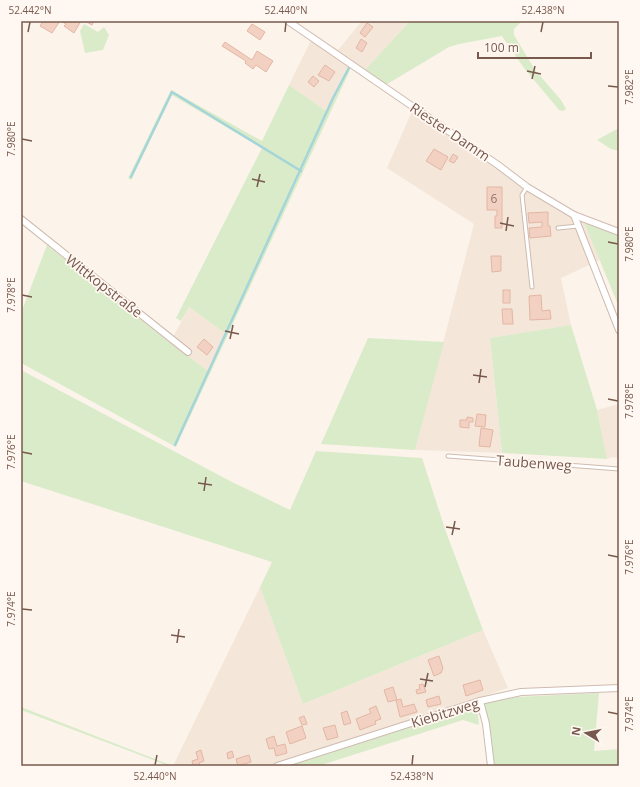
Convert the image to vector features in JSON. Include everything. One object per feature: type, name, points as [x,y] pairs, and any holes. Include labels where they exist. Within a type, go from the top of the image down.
[{"type":"street","name":"Riester Damm","points":[[288,21],[498,165],[527,187],[574,214],[619,232]]},
{"type":"street","points":[[574,214],[619,330]]},
{"type":"street","name":"Wittkopstraße","points":[[21,220],[188,352]]},
{"type":"street","name":"Kiebitzweg","points":[[277,766],[480,701],[521,692],[619,688]]},
{"type":"street","points":[[480,701],[486,724],[491,766]]},
{"type":"lane","points":[[527,187],[522,195],[532,286]]},
{"type":"lane","points":[[558,228],[578,226]]},
{"type":"lane","name":"Taubenweg","points":[[448,456],[619,470]]},
{"type":"shaded area","points":[[362,21],[410,21],[364,71],[350,62],[326,111],[289,85],[314,34],[338,50]]},
{"type":"shaded area","points":[[412,111],[571,216],[584,222],[600,260],[561,278],[571,325],[490,338],[502,453],[415,450],[474,224],[387,168]]},
{"type":"shaded area","points":[[189,307],[225,333],[208,371],[170,343]]},
{"type":"shaded area","points":[[619,404],[619,458],[613,457],[607,459],[597,410]]},
{"type":"shaded area","points":[[260,587],[303,704],[483,630],[508,688],[268,766],[173,766]]},
{"type":"green space","points":[[410,21],[525,21],[520,23],[514,29],[514,35],[535,70],[561,100],[566,109],[563,111],[559,110],[524,68],[502,36],[449,47],[384,86],[364,71]]},
{"type":"green space","points":[[84,24],[98,32],[104,27],[109,35],[103,50],[85,53],[80,31]]},
{"type":"green space","points":[[348,66],[350,70],[176,447],[21,363],[21,313],[47,245],[170,343],[208,371],[225,333],[189,307],[181,321],[176,318],[262,148],[172,95],[131,180],[128,178],[171,90],[262,141],[289,85],[326,111]]},
{"type":"green space","points":[[619,128],[619,151],[611,149],[597,140]]},
{"type":"green space","points":[[584,222],[619,236],[619,307]]},
{"type":"green space","points":[[571,325],[597,410],[607,459],[502,453],[490,338]]},
{"type":"green space","points":[[368,338],[444,342],[415,450],[321,444]]},
{"type":"green space","points":[[21,370],[232,482],[290,510],[316,451],[422,458],[446,532],[483,630],[303,704],[260,587],[272,562],[21,481]]},
{"type":"green space","points":[[599,693],[594,751],[619,749],[619,766],[493,766],[489,728],[484,702],[517,697]]},
{"type":"green space","points":[[477,703],[479,725],[463,720],[318,766],[286,766]]},
{"type":"green space","points":[[21,707],[173,766],[169,766],[21,710]]},
{"type":"building","points":[[43,21],[60,21],[52,33],[40,26]]},
{"type":"building","points":[[61,21],[81,21],[74,33],[64,26],[66,24]]},
{"type":"building","points":[[85,21],[94,21],[92,25]]},
{"type":"building","points":[[367,23],[373,27],[365,37],[360,33]]},
{"type":"building","points":[[252,24],[265,32],[260,40],[247,31]]},
{"type":"building","points":[[361,39],[367,43],[362,52],[356,48]]},
{"type":"building","points":[[225,42],[252,60],[257,51],[273,61],[266,72],[256,65],[253,69],[245,63],[246,61],[222,46]]},
{"type":"building","points":[[325,65],[335,72],[329,81],[318,75]]},
{"type":"building","points":[[313,76],[319,81],[314,87],[308,82]]},
{"type":"building","points":[[434,149],[448,157],[441,170],[426,161]]},
{"type":"building","points":[[453,154],[458,157],[454,163],[449,161]]},
{"type":"building","points":[[487,187],[502,187],[502,228],[495,228],[495,216],[497,216],[497,210],[487,210]]},
{"type":"building","points":[[548,212],[548,226],[550,226],[551,236],[530,238],[529,228],[542,227],[542,222],[529,223],[528,213]]},
{"type":"building","points":[[491,256],[501,256],[501,271],[492,272]]},
{"type":"building","points":[[503,290],[510,290],[510,303],[503,303]]},
{"type":"building","points":[[541,295],[542,311],[550,310],[551,319],[530,320],[529,296]]},
{"type":"building","points":[[502,309],[512,309],[513,324],[503,324]]},
{"type":"building","points":[[204,339],[213,347],[207,355],[197,347]]},
{"type":"building","points":[[477,414],[486,415],[485,427],[475,426]]},
{"type":"building","points":[[467,417],[473,418],[473,422],[469,422],[469,428],[460,427],[460,420],[467,420]]},
{"type":"building","points":[[481,428],[493,430],[490,447],[479,446]]},
{"type":"building","points":[[439,656],[443,668],[441,673],[434,676],[428,660]]},
{"type":"building","points":[[480,680],[483,690],[466,696],[463,685]]},
{"type":"building","points":[[423,684],[426,692],[417,694],[416,690],[420,689],[419,685]]},
{"type":"building","points":[[393,687],[397,700],[401,699],[403,707],[414,704],[417,712],[400,717],[396,700],[388,702],[384,690]]},
{"type":"building","points":[[439,696],[441,704],[428,707],[426,700]]},
{"type":"building","points":[[376,706],[381,719],[375,721],[376,724],[360,730],[356,719],[371,713],[369,709]]},
{"type":"building","points":[[347,711],[351,723],[344,725],[341,713]]},
{"type":"building","points":[[304,716],[307,724],[302,725],[299,718]]},
{"type":"building","points":[[335,725],[338,737],[327,740],[323,728]]},
{"type":"building","points":[[302,726],[306,738],[290,744],[286,732]]},
{"type":"building","points":[[274,736],[277,746],[285,744],[287,753],[276,756],[274,748],[269,749],[266,739]]},
{"type":"building","points":[[201,750],[204,761],[199,763],[200,766],[193,766],[192,761],[198,759],[196,752]]},
{"type":"building","points":[[232,751],[234,757],[228,759],[227,753]]},
{"type":"building","points":[[249,755],[251,762],[238,766],[236,759]]},
{"type":"waterway","points":[[175,445],[333,98],[350,66]]},
{"type":"waterway","points":[[131,177],[172,92],[301,171]]}]
